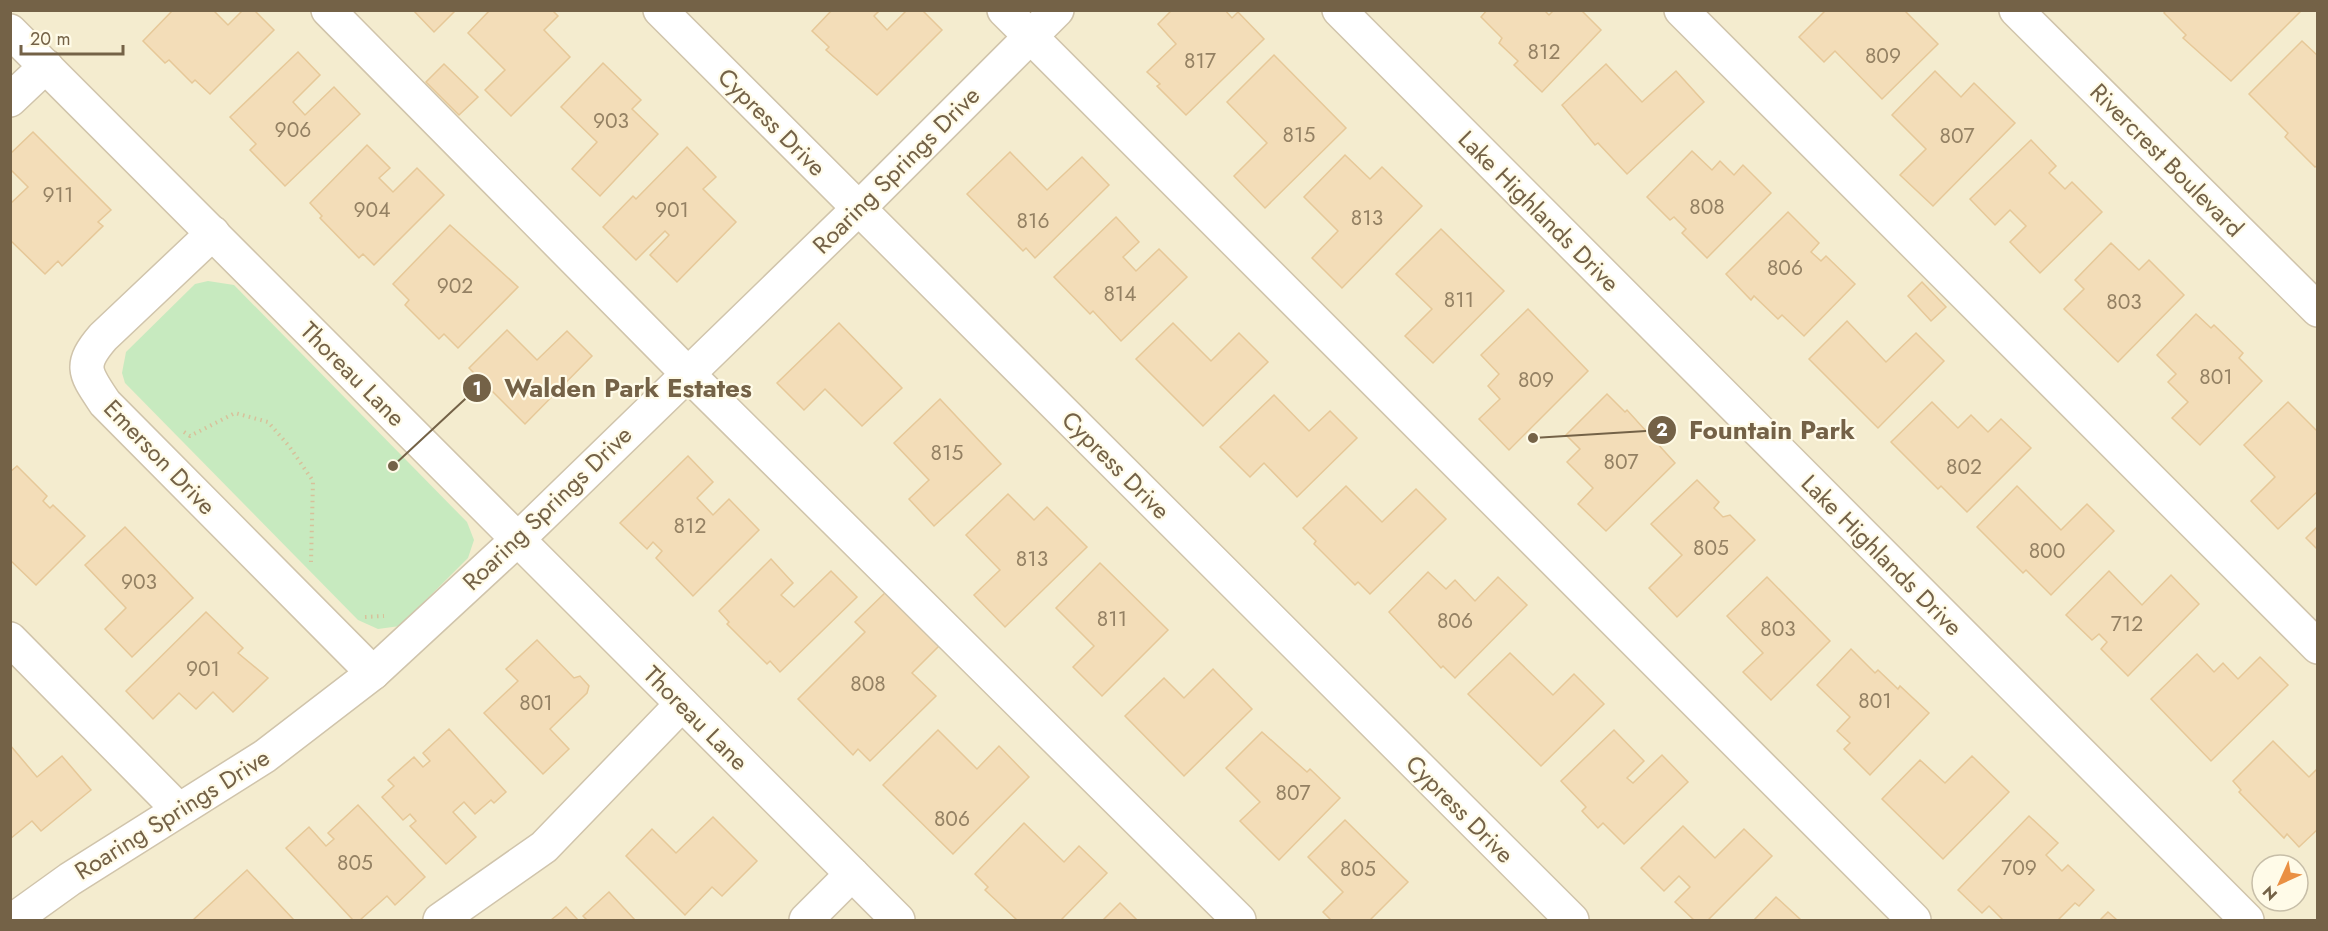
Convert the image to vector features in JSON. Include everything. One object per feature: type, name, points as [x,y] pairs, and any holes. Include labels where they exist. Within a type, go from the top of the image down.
[{"type":"street","points":[[328,10],[687,373],[1239,921]]},
{"type":"street","name":"Cypress Drive","points":[[660,10],[1572,921]]},
{"type":"street","points":[[1004,10],[1914,921]]},
{"type":"street","name":"Roaring Springs Drive","points":[[14,921],[70,879],[265,756],[373,673],[518,539],[859,208],[1057,10]]},
{"type":"street","name":"Lake Highlands Drive","points":[[1339,10],[2247,921]]},
{"type":"street","points":[[1681,10],[2318,647]]},
{"type":"street","name":"Rivercrest Boulevard","points":[[2016,10],[2318,310]]},
{"type":"street","name":"Thoreau Lane","points":[[10,31],[898,921]]},
{"type":"street","points":[[10,100],[46,66]]},
{"type":"street","name":"Emerson Drive","points":[[213,234],[103,337],[88,354],[87,371],[105,403],[373,673]]},
{"type":"street","points":[[10,639],[178,809]]},
{"type":"street","points":[[440,921],[544,846],[682,704]]},
{"type":"street","points":[[806,921],[852,874]]},
{"type":"path","points":[[182,431],[190,436],[235,413],[268,422],[289,446],[313,481],[310,562],[318,570]]},
{"type":"path","points":[[357,609],[365,617],[394,615]]},
{"type":"shaded area","points":[[10,11],[2317,11],[2317,920],[11,920]]},
{"type":"green space","points":[[208,281],[234,285],[467,522],[474,540],[468,558],[400,626],[378,629],[358,620],[125,383],[122,373],[126,352],[195,284]]},
{"type":"building","points":[[173,10],[213,10],[228,25],[243,10],[254,10],[274,30],[210,94],[195,80],[192,83],[169,60],[165,63],[143,41]]},
{"type":"building","points":[[413,10],[456,10],[434,32]]},
{"type":"building","points":[[490,10],[552,10],[558,16],[544,30],[570,57],[511,116],[485,90],[505,70],[468,33]]},
{"type":"building","points":[[832,10],[880,10],[874,16],[887,30],[907,10],[922,10],[942,30],[877,95],[826,50],[829,47],[812,31]]},
{"type":"building","points":[[1172,10],[1225,10],[1232,18],[1238,12],[1264,39],[1186,115],[1157,86],[1160,84],[1147,72],[1176,44],[1158,24]]},
{"type":"building","points":[[1487,10],[1544,10],[1549,15],[1554,10],[1581,10],[1601,30],[1542,92],[1514,65],[1518,61],[1499,43],[1502,38],[1481,17]]},
{"type":"building","points":[[1826,10],[1904,10],[1938,44],[1882,99],[1835,51],[1824,62],[1799,37]]},
{"type":"building","points":[[2166,10],[2302,10],[2231,81],[2183,38],[2186,35],[2164,13]]},
{"type":"building","points":[[2302,41],[2318,56],[2318,165],[2315,167],[2285,137],[2288,133],[2249,94]]},
{"type":"building","points":[[298,52],[320,75],[293,102],[305,115],[334,87],[360,114],[285,186],[250,150],[256,144],[230,117]]},
{"type":"building","points":[[1274,55],[1346,128],[1265,208],[1234,176],[1267,143],[1227,102]]},
{"type":"building","points":[[603,63],[641,100],[632,109],[658,134],[600,196],[572,169],[597,142],[561,107]]},
{"type":"building","points":[[444,64],[478,97],[459,115],[426,82]]},
{"type":"building","points":[[1606,64],[1642,102],[1676,71],[1704,102],[1627,174],[1598,143],[1595,145],[1562,105]]},
{"type":"building","points":[[1935,71],[1961,97],[1974,83],[2015,123],[1933,206],[1900,175],[1926,149],[1892,115]]},
{"type":"building","points":[[33,132],[111,210],[98,222],[103,226],[62,266],[58,261],[45,274],[10,240],[10,204],[28,187],[10,169],[10,154]]},
{"type":"building","points":[[2031,140],[2056,166],[2049,173],[2065,189],[2072,182],[2102,212],[2040,273],[2010,242],[2026,226],[2010,210],[1995,225],[1970,199]]},
{"type":"building","points":[[367,145],[390,168],[379,178],[393,192],[417,168],[444,195],[374,265],[363,254],[359,258],[320,218],[322,216],[310,203]]},
{"type":"building","points":[[687,147],[716,177],[703,189],[736,222],[677,282],[650,255],[669,235],[665,231],[636,260],[603,227],[633,196],[636,199]]},
{"type":"building","points":[[1692,151],[1712,170],[1720,161],[1734,175],[1743,165],[1771,193],[1707,258],[1682,233],[1686,229],[1674,217],[1670,220],[1647,197]]},
{"type":"building","points":[[1010,152],[1047,190],[1082,157],[1109,185],[1035,258],[1026,248],[1023,251],[967,194]]},
{"type":"building","points":[[1345,155],[1370,179],[1382,167],[1422,206],[1342,288],[1312,258],[1338,231],[1304,197]]},
{"type":"building","points":[[1788,212],[1819,243],[1811,252],[1821,261],[1826,256],[1855,284],[1804,336],[1782,315],[1778,319],[1754,296],[1751,300],[1726,274]]},
{"type":"building","points":[[1116,217],[1139,242],[1123,257],[1136,271],[1159,249],[1187,277],[1121,341],[1093,311],[1090,314],[1054,277]]},
{"type":"building","points":[[450,225],[518,287],[458,348],[444,334],[439,339],[405,305],[409,300],[393,284]]},
{"type":"building","points":[[1441,229],[1504,291],[1433,363],[1405,336],[1432,309],[1396,274]]},
{"type":"building","points":[[2111,243],[2139,270],[2149,260],[2184,295],[2118,362],[2064,309],[2084,289],[2075,280]]},
{"type":"building","points":[[1922,282],[1946,307],[1931,321],[1908,296]]},
{"type":"building","points":[[1528,309],[1588,371],[1509,450],[1479,419],[1500,399],[1488,386],[1499,374],[1481,355]]},
{"type":"building","points":[[2196,314],[2211,328],[2214,325],[2243,353],[2239,358],[2262,381],[2200,445],[2172,418],[2188,402],[2168,382],[2176,374],[2157,355]]},
{"type":"building","points":[[1847,321],[1886,362],[1916,333],[1944,361],[1878,428],[1809,359]]},
{"type":"building","points":[[839,323],[902,388],[862,426],[825,389],[804,410],[777,383]]},
{"type":"building","points":[[1173,323],[1211,361],[1239,333],[1268,362],[1203,426],[1136,359]]},
{"type":"building","points":[[507,330],[537,360],[567,331],[592,356],[525,424],[469,368]]},
{"type":"building","points":[[1607,394],[1625,412],[1627,410],[1675,463],[1606,531],[1578,504],[1593,488],[1567,462],[1580,449],[1566,435]]},
{"type":"building","points":[[1274,395],[1309,431],[1330,411],[1357,438],[1297,497],[1264,463],[1250,477],[1220,447]]},
{"type":"building","points":[[940,399],[1001,464],[934,526],[909,499],[929,480],[894,443]]},
{"type":"building","points":[[1932,402],[1958,428],[1971,415],[1988,432],[2001,419],[2031,448],[1967,512],[1941,486],[1938,489],[1891,442]]},
{"type":"building","points":[[2288,402],[2318,432],[2318,491],[2278,529],[2251,501],[2275,477],[2244,445]]},
{"type":"building","points":[[688,456],[713,482],[697,498],[713,515],[729,499],[759,530],[693,596],[656,558],[662,551],[653,542],[647,549],[620,523]]},
{"type":"building","points":[[17,466],[47,496],[43,501],[50,508],[53,505],[85,536],[36,585],[10,560],[10,472]]},
{"type":"building","points":[[1697,480],[1719,502],[1714,508],[1723,517],[1730,515],[1755,540],[1677,617],[1649,588],[1682,555],[1651,524]]},
{"type":"building","points":[[1346,486],[1382,522],[1416,489],[1446,519],[1370,594],[1358,582],[1355,585],[1314,544],[1316,541],[1303,528]]},
{"type":"building","points":[[2017,486],[2061,530],[2087,504],[2114,531],[2051,595],[2026,570],[2023,573],[1977,527]]},
{"type":"building","points":[[1008,494],[1034,520],[1047,507],[1087,547],[1005,627],[974,595],[1000,570],[966,535]]},
{"type":"building","points":[[2318,526],[2318,550],[2306,538]]},
{"type":"building","points":[[125,527],[193,598],[132,657],[105,629],[126,608],[85,565]]},
{"type":"building","points":[[771,559],[793,583],[781,595],[794,607],[831,571],[857,597],[780,672],[770,661],[767,664],[727,624],[729,622],[719,611]]},
{"type":"building","points":[[1100,563],[1168,630],[1102,696],[1073,667],[1094,646],[1056,608]]},
{"type":"building","points":[[2109,571],[2142,605],[2171,575],[2199,604],[2128,676],[2101,649],[2107,642],[2099,634],[2092,640],[2066,615]]},
{"type":"building","points":[[1428,572],[1446,589],[1455,580],[1475,601],[1498,577],[1527,605],[1455,678],[1443,666],[1441,668],[1389,612]]},
{"type":"building","points":[[1767,577],[1830,641],[1771,700],[1743,672],[1763,653],[1727,616]]},
{"type":"building","points":[[890,588],[943,642],[912,673],[936,696],[870,761],[858,749],[853,755],[798,699],[865,632],[855,622]]},
{"type":"building","points":[[206,612],[243,648],[238,653],[268,678],[233,712],[213,692],[196,709],[179,693],[153,719],[126,691]]},
{"type":"building","points":[[537,640],[574,678],[580,676],[589,686],[587,693],[550,729],[569,749],[543,774],[484,713],[518,681],[506,669]]},
{"type":"building","points":[[1851,649],[1875,673],[1878,670],[1898,689],[1900,686],[1929,713],[1870,775],[1844,749],[1850,743],[1837,731],[1850,717],[1817,685]]},
{"type":"building","points":[[1510,653],[1553,695],[1574,674],[1604,704],[1541,766],[1468,694]]},
{"type":"building","points":[[2197,654],[2214,672],[2223,663],[2238,679],[2260,657],[2288,685],[2211,761],[2151,699]]},
{"type":"building","points":[[1213,669],[1252,709],[1184,776],[1125,716],[1164,678],[1184,698]]},
{"type":"building","points":[[449,729],[506,792],[494,803],[491,800],[475,814],[464,802],[453,812],[476,837],[446,864],[410,826],[416,821],[410,814],[403,820],[382,797],[394,786],[388,780],[414,757],[423,767],[430,761],[423,753]]},
{"type":"building","points":[[938,730],[977,769],[999,746],[1029,777],[953,854],[883,785]]},
{"type":"building","points":[[1614,730],[1644,761],[1627,778],[1633,783],[1662,755],[1688,782],[1624,844],[1603,823],[1598,828],[1582,811],[1586,807],[1561,781]]},
{"type":"building","points":[[1262,732],[1307,772],[1310,769],[1340,798],[1279,860],[1240,821],[1260,802],[1226,768]]},
{"type":"building","points":[[2273,741],[2309,777],[2318,768],[2318,829],[2299,847],[2287,834],[2284,838],[2239,792],[2241,790],[2233,781]]},
{"type":"building","points":[[10,745],[37,777],[62,756],[91,790],[41,831],[32,821],[10,839]]},
{"type":"building","points":[[1972,756],[2009,792],[1943,859],[1882,799],[1920,760],[1945,783]]},
{"type":"building","points":[[358,805],[425,877],[395,905],[387,896],[360,920],[353,920],[286,848],[309,827],[326,846],[334,839],[328,833]]},
{"type":"building","points":[[2029,816],[2058,843],[2046,855],[2062,871],[2068,865],[2094,890],[2079,906],[2075,903],[2058,920],[2003,920],[1989,906],[1982,913],[1958,890]]},
{"type":"building","points":[[713,817],[757,861],[722,896],[712,887],[685,915],[626,856],[652,829],[676,853]]},
{"type":"building","points":[[1345,820],[1408,882],[1370,920],[1331,920],[1323,912],[1343,892],[1308,857]]},
{"type":"building","points":[[1024,823],[1064,862],[1079,846],[1107,873],[1061,920],[1017,920],[985,890],[988,887],[975,874]]},
{"type":"building","points":[[1683,826],[1715,858],[1744,829],[1772,856],[1708,920],[1694,920],[1675,902],[1690,887],[1679,876],[1664,891],[1641,868]]},
{"type":"building","points":[[247,870],[294,920],[193,920]]},
{"type":"building","points":[[609,892],[635,920],[587,920],[583,916]]},
{"type":"building","points":[[1776,897],[1801,920],[1754,920]]},
{"type":"building","points":[[1120,903],[1137,920],[1103,920]]},
{"type":"building","points":[[566,907],[578,920],[551,920],[561,912]]},
{"type":"building","points":[[2108,912],[2117,920],[2100,920]]},
{"type":"place","name":"Fountain Park","points":[[1533,438]]},
{"type":"place","name":"Walden Park Estates","points":[[393,466]]}]
